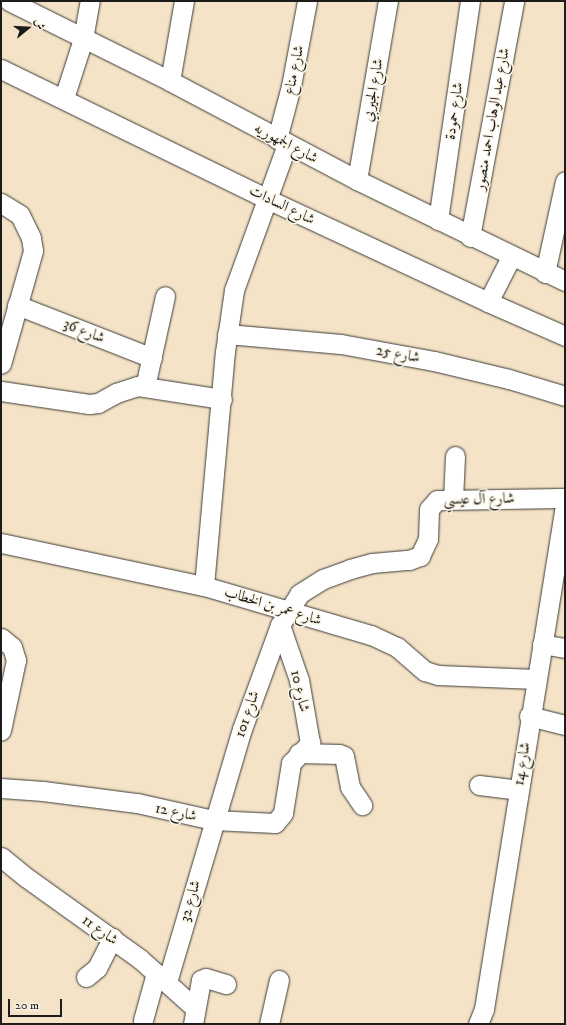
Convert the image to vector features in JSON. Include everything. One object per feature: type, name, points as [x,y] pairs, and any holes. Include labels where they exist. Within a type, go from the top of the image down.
[{"type":"street","name":"شارع الجمهوريه","points":[[9,1],[170,81],[282,142],[357,180],[470,237],[565,282]]},
{"type":"street","points":[[64,98],[83,39],[90,1]]},
{"type":"street","points":[[170,81],[184,1]]},
{"type":"street","name":"شارع مناع","points":[[204,586],[227,334],[234,290],[282,142],[307,1]]},
{"type":"street","name":"شارع الجيربي","points":[[357,180],[388,1]]},
{"type":"street","name":"شارع حمودة","points":[[438,220],[470,1]]},
{"type":"street","name":"شارع عبد الوهاب احمد منصور","points":[[470,237],[514,1]]},
{"type":"street","name":"شارع السادات","points":[[1,69],[64,98],[265,198],[488,302],[565,336]]},
{"type":"street","points":[[545,273],[565,181]]},
{"type":"street","points":[[1,203],[20,215],[31,238],[31,264],[17,305],[1,364]]},
{"type":"street","points":[[488,302],[511,257]]},
{"type":"street","points":[[145,387],[164,296]]},
{"type":"street","name":"شارع 36","points":[[17,305],[152,358]]},
{"type":"street","name":"شارع 25","points":[[227,334],[341,344],[434,361],[509,378],[565,396]]},
{"type":"street","points":[[1,391],[89,404],[98,403],[127,388],[145,387],[222,399]]},
{"type":"street","points":[[453,499],[455,456]]},
{"type":"street","name":"شارع آل عيسي","points":[[284,618],[299,594],[329,576],[372,563],[409,560],[420,556],[427,546],[432,504],[441,499],[565,507]]},
{"type":"street","name":"شارع 14","points":[[478,1024],[484,1010],[529,716],[565,507]]},
{"type":"street","name":"شارع عمر بن الخطاب","points":[[1,543],[204,586],[284,618],[388,642],[426,671],[438,675],[536,679]]},
{"type":"street","name":"شارع 10","points":[[284,618],[310,743],[308,748],[299,754]]},
{"type":"street","name":"شارع 101","points":[[213,820],[242,729],[284,618]]},
{"type":"street","points":[[1,638],[12,647],[16,660],[1,730]]},
{"type":"street","points":[[542,644],[565,648]]},
{"type":"street","points":[[529,716],[565,725]]},
{"type":"street","points":[[299,754],[339,754],[344,756],[350,787],[362,805]]},
{"type":"street","name":"شارع 12","points":[[1,788],[43,791],[137,804],[213,820],[269,825],[278,822],[283,813],[291,763],[299,754]]},
{"type":"street","points":[[479,785],[518,790]]},
{"type":"street","name":"شارع 32","points":[[143,1020],[161,978],[213,820]]},
{"type":"street","name":"شارع 11","points":[[1,856],[27,878],[112,938],[161,978],[194,1016]]},
{"type":"street","points":[[86,977],[97,968],[112,938]]},
{"type":"street","points":[[194,1016],[204,978],[226,984]]},
{"type":"street","points":[[269,1024],[279,980]]}]
